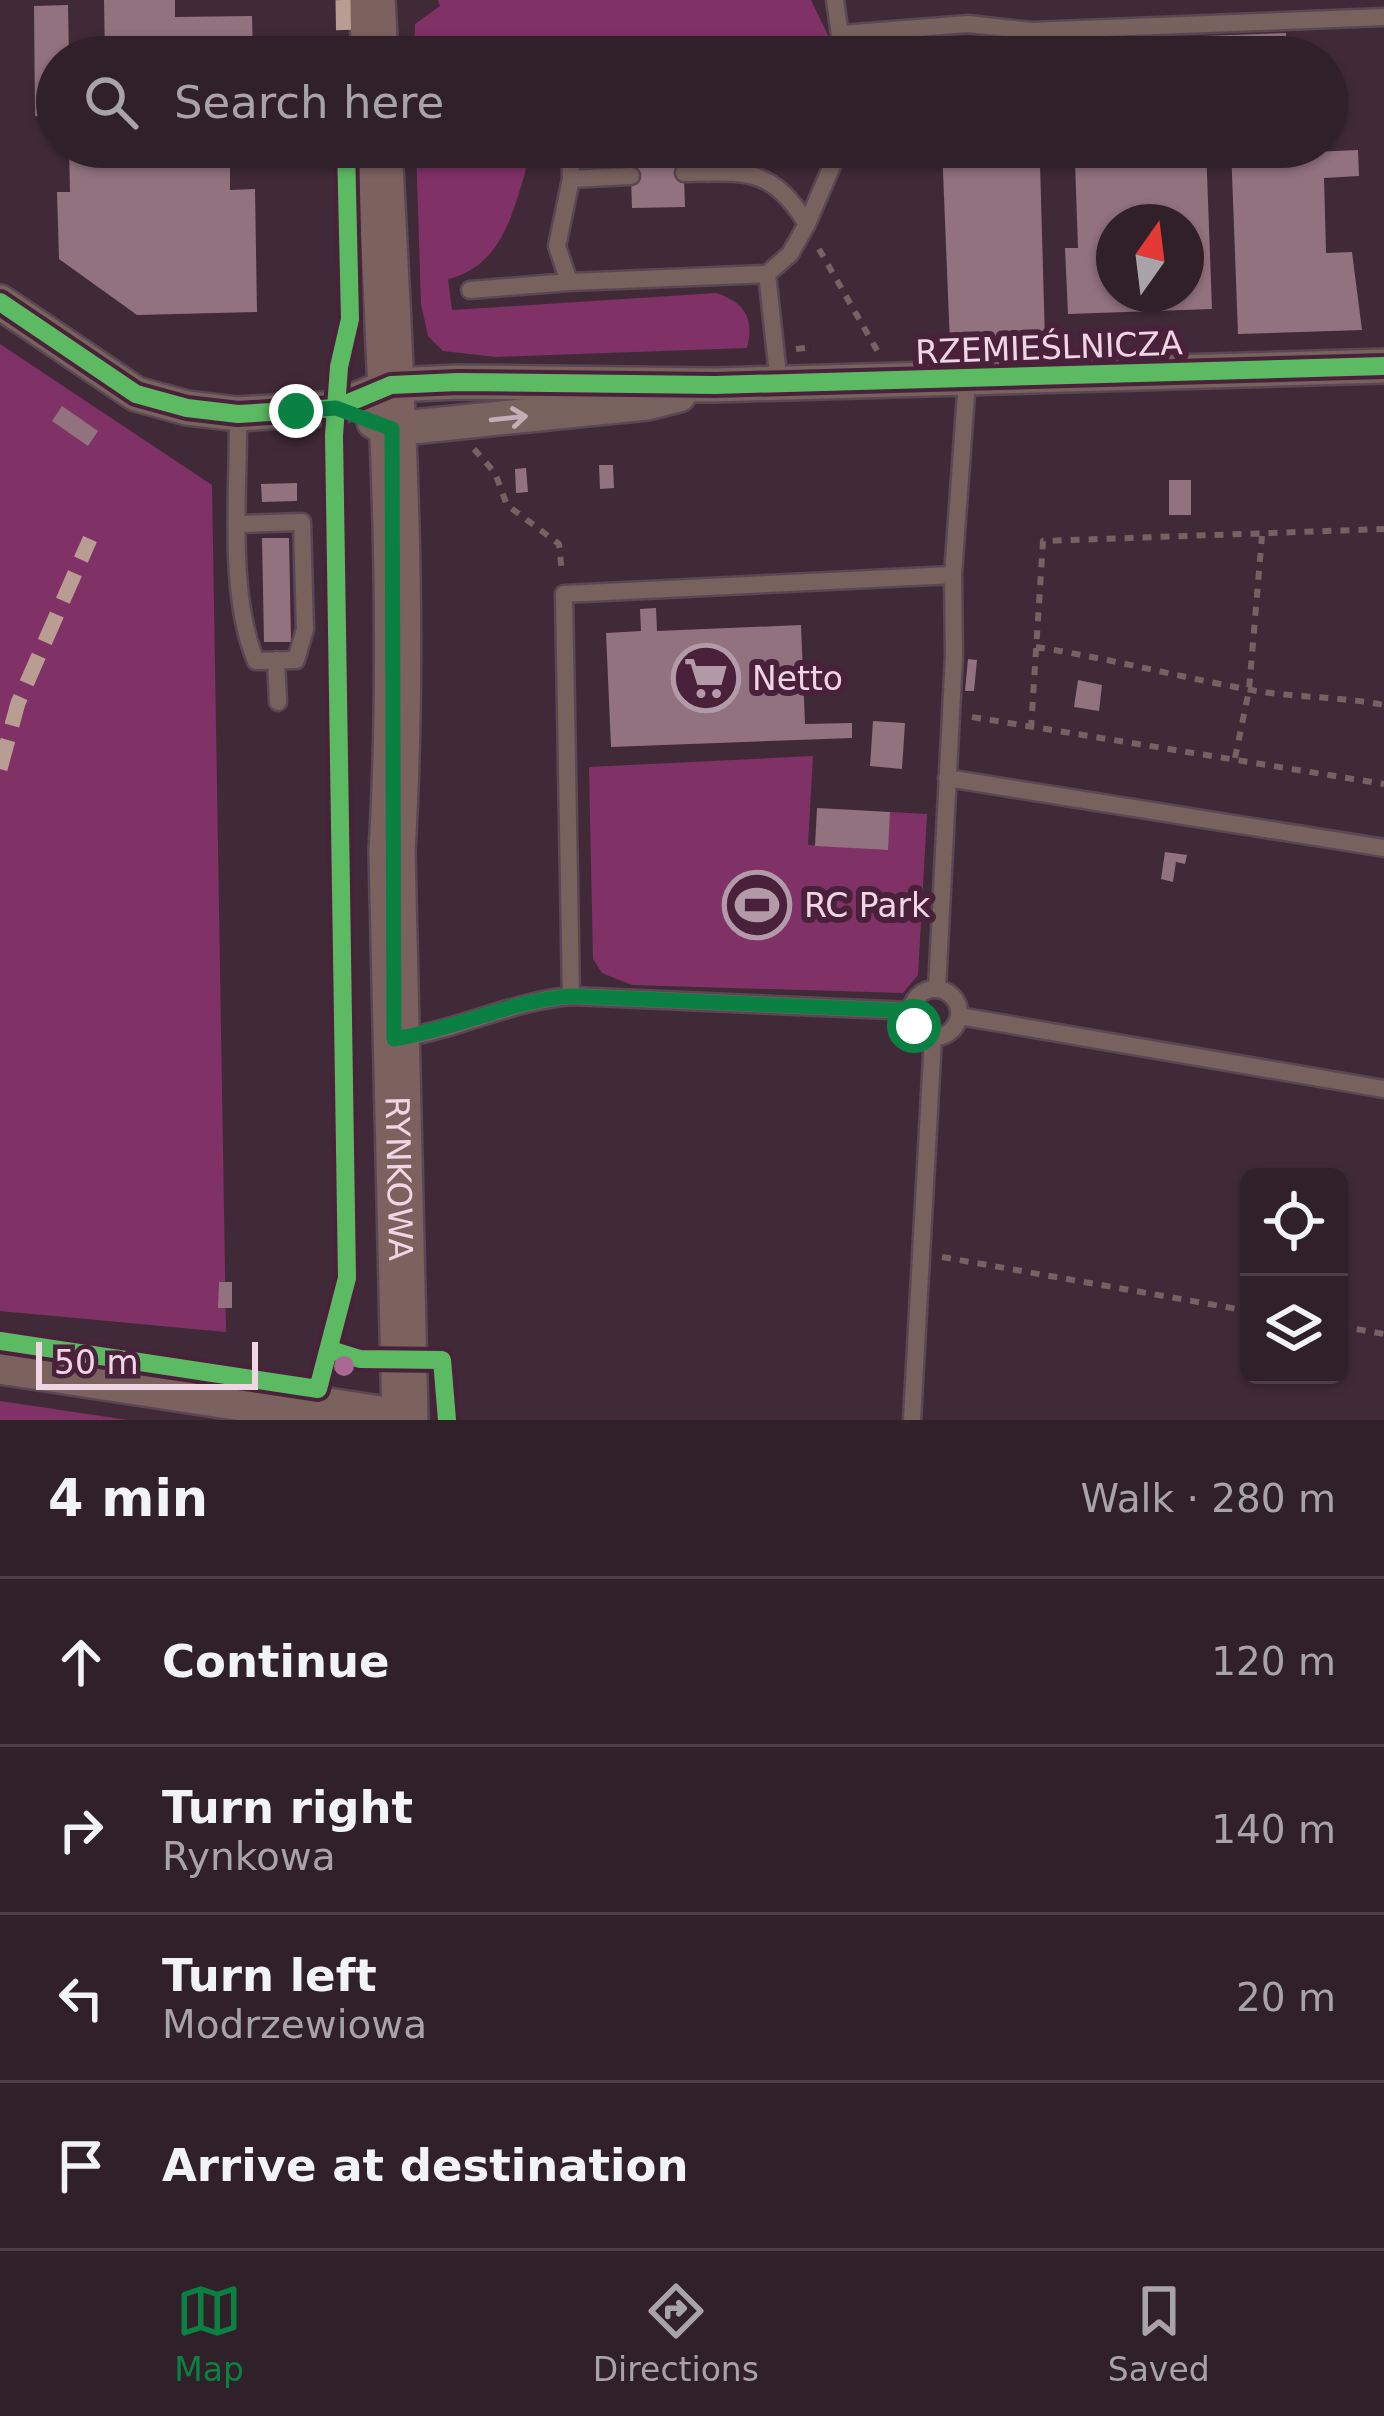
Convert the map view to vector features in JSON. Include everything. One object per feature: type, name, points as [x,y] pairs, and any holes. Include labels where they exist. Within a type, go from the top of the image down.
[{"type":"street","points":[[372,0],[374,36]]},
{"type":"street","name":"RYNKOWA","points":[[380,168],[392,407],[394,1039],[405,1420]]},
{"type":"street","points":[[0,302],[136,394],[187,408],[238,414],[392,407]]},
{"type":"street","name":"RZEMIEŚLNICZA","points":[[392,407],[646,403],[715,386],[1384,366]]},
{"type":"street","points":[[0,1361],[386,1420]]},
{"type":"lane","points":[[835,0],[842,34],[968,24],[1031,31],[1384,17]]},
{"type":"lane","points":[[569,282],[557,246],[571,168]]},
{"type":"lane","points":[[708,168],[708,172]]},
{"type":"lane","points":[[470,290],[767,274],[790,254],[832,168]]},
{"type":"lane","points":[[684,173],[742,171],[783,187],[807,224]]},
{"type":"lane","points":[[571,178],[631,176]]},
{"type":"lane","points":[[767,274],[779,384]]},
{"type":"lane","points":[[937,989],[951,715],[952,575],[968,380]]},
{"type":"lane","points":[[238,414],[240,524],[242,628],[256,661],[296,660],[305,629],[302,522],[240,524]]},
{"type":"lane","points":[[571,996],[564,594],[952,575]]},
{"type":"lane","points":[[276,660],[278,702]]},
{"type":"lane","points":[[947,778],[1384,848]]},
{"type":"lane","points":[[937,989],[951,995],[959,1016],[953,1030],[933,1038],[914,1026],[911,1011],[922,993],[937,989]]},
{"type":"lane","points":[[394,1039],[455,1029],[529,999],[571,996],[911,1011]]},
{"type":"lane","points":[[959,1016],[1384,1089]]},
{"type":"lane","points":[[912,1420],[933,1038]]},
{"type":"path","points":[[807,224],[880,355]]},
{"type":"path","points":[[461,441],[495,473],[507,505],[559,544],[564,594]]},
{"type":"path","points":[[1030,729],[1043,541],[1384,529]]},
{"type":"path","points":[[1235,760],[1249,690],[1262,536]]},
{"type":"path","points":[[1036,647],[1142,664],[1249,690],[1330,695],[1384,705]]},
{"type":"path","points":[[951,715],[1384,784]]},
{"type":"path","points":[[921,1254],[1240,1309]]},
{"type":"path","points":[[1348,1328],[1384,1334]]},
{"type":"shaded area","points":[[438,0],[811,0],[828,36],[415,36],[415,24],[440,6]]},
{"type":"shaded area","points":[[417,168],[526,168],[497,245],[484,260],[448,279],[452,310],[716,293],[734,301],[745,313],[747,348],[496,357],[443,351],[428,336],[421,304]]},
{"type":"shaded area","points":[[0,344],[212,485],[226,1332],[0,1311]]},
{"type":"shaded area","name":"RC Park","points":[[813,756],[808,845],[887,850],[890,812],[927,814],[918,975],[903,993],[632,985],[602,973],[593,959],[589,767]]},
{"type":"shaded area","points":[[0,1401],[128,1420],[0,1420]]},
{"type":"building","points":[[104,0],[175,0],[175,17],[252,16],[252,36],[105,36]]},
{"type":"building","points":[[68,5],[69,36],[36,36],[36,116],[35,116],[34,6]]},
{"type":"building","points":[[1286,33],[1286,36],[1202,36]]},
{"type":"building","points":[[1348,150],[1358,150],[1359,176],[1324,178],[1326,253],[1352,252],[1362,330],[1238,334],[1232,168],[1348,168]]},
{"type":"building","points":[[69,168],[230,168],[230,190],[255,189],[257,312],[137,315],[59,259],[57,192],[70,192]]},
{"type":"building","points":[[631,168],[684,168],[685,207],[632,208]]},
{"type":"building","points":[[943,168],[1040,168],[1045,341],[950,344]]},
{"type":"building","points":[[1075,168],[1207,168],[1212,309],[1204,309],[1204,204],[1096,204],[1096,312],[1126,312],[1068,314],[1065,248],[1078,248]]},
{"type":"building","points":[[62,406],[98,431],[88,446],[52,421]]},
{"type":"building","points":[[599,465],[613,465],[614,488],[600,489]]},
{"type":"building","points":[[526,468],[528,492],[516,493],[515,469]]},
{"type":"building","points":[[1169,480],[1191,480],[1191,515],[1169,515]]},
{"type":"building","points":[[297,483],[297,501],[262,502],[261,484]]},
{"type":"building","points":[[262,538],[289,538],[291,642],[264,642]]},
{"type":"building","name":"Netto","points":[[656,608],[657,631],[801,625],[805,724],[852,723],[852,738],[611,747],[606,633],[641,631],[640,609]]},
{"type":"building","points":[[968,659],[977,660],[974,691],[965,691]]},
{"type":"building","points":[[1078,680],[1102,685],[1099,711],[1074,707]]},
{"type":"building","points":[[873,721],[905,723],[902,769],[870,766]]},
{"type":"building","points":[[817,808],[890,812],[888,850],[815,846]]},
{"type":"building","points":[[1165,852],[1187,855],[1185,864],[1176,862],[1173,882],[1161,879]]},
{"type":"building","points":[[219,1282],[232,1282],[232,1308],[218,1308]]},
{"type":"marked path","points":[[343,0],[344,36]]},
{"type":"marked path","points":[[0,769],[18,703],[90,539]]},
{"type":"cycle path","points":[[0,1341],[318,1389],[347,1278],[334,435],[339,367],[350,319],[346,168]]},
{"type":"cycle path","points":[[0,302],[136,394],[187,408],[238,414],[336,408],[391,385],[458,382],[715,385],[1384,366]]},
{"type":"cycle path","points":[[331,1350],[360,1359],[442,1360],[447,1420]]},
{"type":"place","name":"Netto","points":[[706,678]]},
{"type":"place","name":"RC Park","points":[[757,905]]},
{"type":"route","points":[[296,411],[336,408],[392,429],[397,769],[392,851],[394,1039],[455,1029],[529,999],[571,996],[911,1011],[914,1026]]}]
